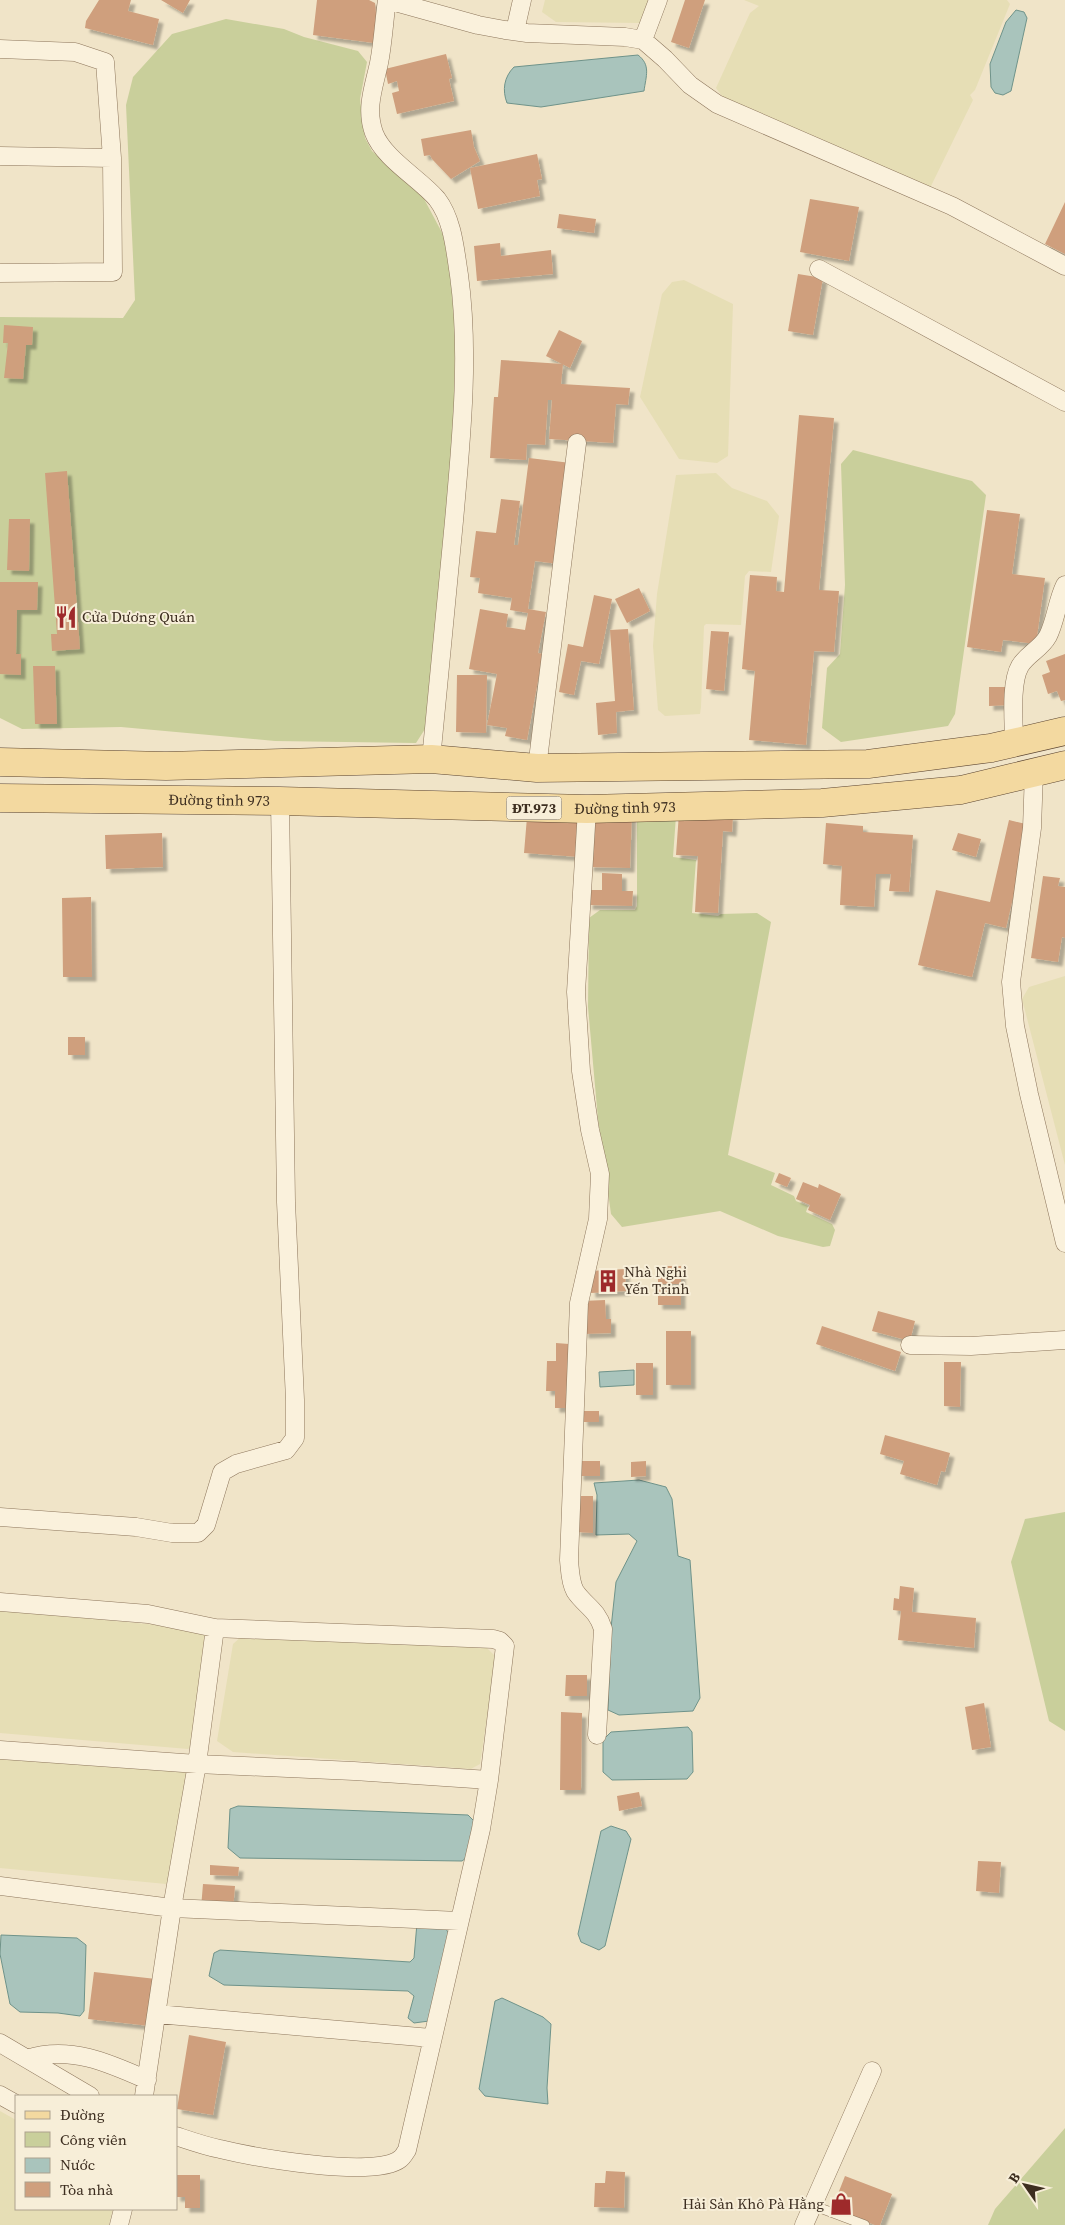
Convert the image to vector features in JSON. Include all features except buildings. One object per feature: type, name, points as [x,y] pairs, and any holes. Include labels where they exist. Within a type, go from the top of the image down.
[{"type":"main road","points":[[0,762],[166,766],[431,759],[537,768],[868,764],[991,748],[1065,731]]},
{"type":"main road","name":"Đường tỉnh 973","points":[[0,798],[587,809],[822,803],[961,790],[1065,765]]},
{"type":"street","points":[[431,759],[462,434],[463,331],[454,240],[444,211],[438,200],[382,148],[374,134],[370,97],[379,62],[387,0],[478,25],[515,31],[625,37],[643,40],[690,85],[717,104],[952,206],[1065,266]]},
{"type":"street","points":[[515,31],[522,0]]},
{"type":"street","points":[[643,40],[658,0]]},
{"type":"street","points":[[0,49],[75,52],[105,62],[112,158],[113,272],[0,273]]},
{"type":"street","points":[[0,156],[112,158]]},
{"type":"street","points":[[819,269],[1065,402]]},
{"type":"street","points":[[537,768],[577,443]]},
{"type":"street","points":[[1014,742],[1015,678],[1020,666],[1028,656],[1038,650],[1048,635],[1065,585]]},
{"type":"street","points":[[1034,772],[1032,828],[1011,982],[1017,1036],[1061,1206],[1065,1243]]},
{"type":"street","points":[[0,1517],[198,1533],[206,1525],[222,1472],[236,1464],[286,1450],[295,1438],[296,1400],[286,1202],[280,802]]},
{"type":"street","points":[[587,809],[576,992],[582,1071],[590,1130],[600,1174],[598,1219],[579,1303],[569,1560],[575,1590],[600,1618],[602,1628],[597,1735]]},
{"type":"street","points":[[910,1345],[971,1346],[1065,1340]]},
{"type":"street","points":[[0,1602],[148,1614],[214,1628],[474,1638],[500,1641],[505,1646],[489,1780],[481,1828],[431,2038],[407,2150],[402,2158],[392,2164],[354,2168],[272,2159],[221,2150],[178,2137]]},
{"type":"street","points":[[27,2059],[52,2053],[92,2058],[146,2088],[172,1908],[197,1764],[214,1628]]},
{"type":"street","points":[[0,1750],[197,1764],[354,1771],[489,1780]]},
{"type":"street","points":[[0,1886],[172,1908],[459,1921]]},
{"type":"street","points":[[157,2014],[431,2038]]},
{"type":"street","points":[[0,2043],[88,2095]]},
{"type":"street","points":[[804,2225],[872,2071]]},
{"type":"street","points":[[0,2095],[15,2103]]},
{"type":"street","points":[[120,2225],[123,2210]]},
{"type":"lane","points":[[812,2205],[865,2225]]},
{"type":"shaded area","points":[[545,0],[651,0],[641,23],[556,22],[542,12]]},
{"type":"shaded area","points":[[744,0],[1007,0],[1010,4],[975,90],[970,95],[973,100],[931,186],[922,189],[727,103],[716,88],[750,13],[759,6]]},
{"type":"shaded area","points":[[684,280],[733,304],[728,456],[717,463],[679,459],[640,397],[662,294],[672,282]]},
{"type":"shaded area","points":[[716,473],[732,488],[767,501],[779,516],[771,572],[749,571],[745,576],[741,625],[706,624],[704,626],[700,714],[665,716],[658,710],[653,646],[657,594],[676,475]]},
{"type":"shaded area","points":[[1065,976],[1065,1165],[1022,999],[1029,987]]},
{"type":"shaded area","points":[[0,1610],[199,1629],[208,1636],[195,1743],[188,1749],[0,1733]]},
{"type":"shaded area","points":[[242,1636],[485,1646],[496,1657],[480,1764],[471,1769],[233,1752],[217,1741],[233,1644]]},
{"type":"shaded area","points":[[0,1754],[183,1767],[190,1773],[171,1876],[166,1884],[0,1868]]},
{"type":"shaded area","points":[[0,2111],[15,2119],[15,2210],[113,2210],[109,2225],[0,2225]]},
{"type":"green space","points":[[226,19],[284,29],[304,37],[358,51],[367,62],[360,99],[365,138],[372,151],[422,195],[447,242],[455,331],[454,432],[425,729],[416,743],[275,741],[121,727],[22,729],[0,718],[0,317],[123,318],[135,300],[126,105],[133,77],[172,34]]},
{"type":"green space","points":[[853,450],[972,481],[986,495],[955,714],[948,726],[841,742],[822,728],[827,668],[840,654],[845,585],[841,464]]},
{"type":"green space","points":[[676,816],[673,857],[696,860],[692,913],[718,916],[721,914],[757,913],[771,922],[728,1155],[775,1173],[771,1185],[794,1196],[796,1201],[808,1206],[806,1212],[832,1224],[835,1230],[830,1246],[823,1247],[778,1236],[720,1211],[622,1227],[611,1214],[598,1119],[588,1007],[589,918],[600,910],[635,910],[637,906],[637,819]]},
{"type":"green space","points":[[1065,1512],[1065,1731],[1049,1721],[1011,1562],[1025,1519]]},
{"type":"green space","points":[[1065,2128],[1065,2225],[988,2225],[995,2209]]},
{"type":"water","points":[[1016,10],[1024,12],[1027,18],[1011,91],[1003,95],[995,93],[991,87],[990,64],[1006,22]]},
{"type":"water","points":[[638,55],[646,67],[644,91],[541,107],[507,103],[505,84],[508,75],[514,67]]},
{"type":"water","points":[[634,1370],[634,1385],[600,1387],[599,1372]]},
{"type":"water","points":[[639,1480],[666,1487],[672,1499],[678,1556],[690,1560],[700,1698],[693,1711],[619,1715],[608,1710],[611,1628],[616,1582],[637,1541],[629,1534],[596,1535],[597,1495],[594,1483]]},
{"type":"water","points":[[688,1727],[692,1732],[693,1772],[687,1779],[612,1780],[603,1772],[603,1740],[611,1732]]},
{"type":"water","points":[[238,1806],[468,1815],[474,1821],[469,1856],[462,1861],[240,1858],[228,1848],[230,1809]]},
{"type":"water","points":[[611,1826],[626,1831],[631,1839],[605,1946],[599,1950],[581,1942],[578,1934],[601,1831]]},
{"type":"water","points":[[440,1922],[449,1933],[429,2021],[414,2023],[408,2018],[414,1996],[408,1991],[224,1985],[209,1976],[214,1953],[220,1950],[410,1962],[414,1958],[417,1923]]},
{"type":"water","points":[[1,1935],[77,1938],[86,1945],[84,2011],[80,2016],[58,2013],[20,2012],[10,2004],[0,1954]]},
{"type":"water","points":[[502,1998],[543,2017],[551,2024],[547,2088],[548,2104],[485,2096],[479,2089],[495,2001]]},
{"type":"place","name":"Cửa Dương Quán","points":[[66,617]]},
{"type":"place","name":"Nhà Nghỉ Yến Trinh","points":[[608,1281]]},
{"type":"place","name":"Hải Sản Khô Pà Hằng","points":[[841,2204]]}]
